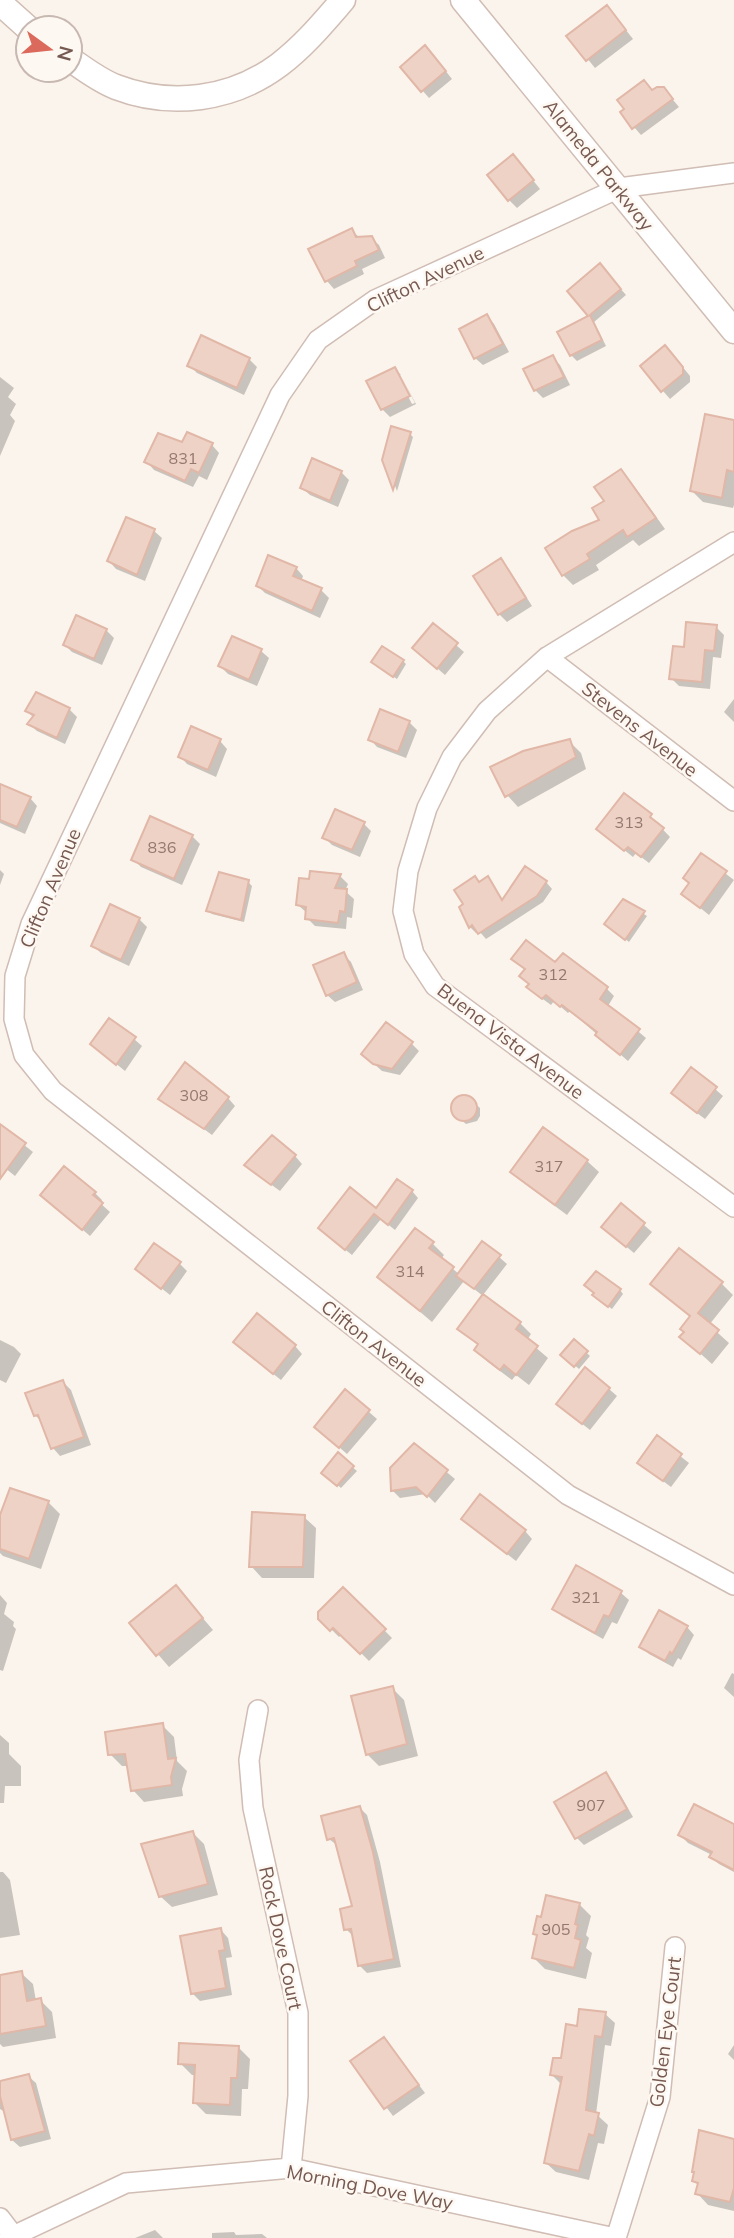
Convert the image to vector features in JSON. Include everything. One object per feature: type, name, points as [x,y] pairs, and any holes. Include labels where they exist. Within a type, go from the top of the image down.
[{"type":"street","points":[[84,68],[114,86],[150,97],[187,99],[222,94],[253,82],[278,66],[306,42],[343,0]]},
{"type":"street","name":"Alameda Parkway","points":[[463,0],[734,331]]},
{"type":"street","points":[[0,3],[14,16]]},
{"type":"street","name":"Clifton Avenue","points":[[734,173],[619,188],[374,300],[318,340],[281,395],[31,924],[15,976],[14,1019],[24,1055],[53,1091],[86,1117],[568,1495],[734,1585]]},
{"type":"street","name":"Buena Vista Avenue","points":[[734,542],[547,657],[487,712],[452,757],[427,808],[408,871],[403,911],[414,954],[435,986],[734,1207]]},
{"type":"street","name":"Stevens Avenue","points":[[547,657],[734,801]]},
{"type":"street","name":"Rock Dove Court","points":[[258,1710],[248,1760],[253,1808],[298,2013],[298,2096],[291,2168]]},
{"type":"street","name":"Golden Eye Court","points":[[616,2238],[660,2097],[675,1947]]},
{"type":"street","name":"Morning Dove Way","points":[[11,2236],[126,2183],[291,2168],[616,2238]]},
{"type":"street","points":[[0,2218],[11,2236]]},
{"type":"building","points":[[607,5],[626,30],[586,61],[566,36]]},
{"type":"building","points":[[425,45],[446,71],[421,92],[400,67]]},
{"type":"building","points":[[644,80],[652,90],[664,87],[673,99],[632,129],[620,112],[624,109],[617,100]]},
{"type":"building","points":[[513,154],[534,180],[508,201],[487,175]]},
{"type":"building","points":[[352,228],[356,237],[372,236],[379,250],[355,261],[357,266],[325,282],[308,249]]},
{"type":"building","points":[[600,263],[621,289],[590,315],[602,340],[570,356],[557,332],[588,316],[567,291]]},
{"type":"building","points":[[487,314],[503,344],[474,359],[459,329]]},
{"type":"building","points":[[201,335],[250,358],[237,388],[187,366]]},
{"type":"building","points":[[665,345],[683,367],[683,374],[661,392],[640,366]]},
{"type":"building","points":[[553,355],[564,377],[534,391],[523,369]]},
{"type":"building","points":[[395,367],[410,396],[381,410],[366,381]]},
{"type":"building","points":[[705,414],[734,420],[734,472],[727,470],[722,498],[690,491]]},
{"type":"building","points":[[391,426],[411,432],[393,490],[382,460]]},
{"type":"building","points":[[187,432],[213,443],[199,473],[191,469],[185,481],[144,462],[158,433],[182,442]]},
{"type":"building","points":[[312,458],[342,471],[330,501],[300,488]]},
{"type":"building","points":[[621,469],[656,518],[627,537],[623,530],[587,554],[590,559],[562,576],[545,548],[572,531],[599,520],[592,508],[604,501],[594,487]]},
{"type":"building","points":[[126,517],[155,529],[137,575],[107,561]]},
{"type":"building","points":[[268,555],[297,567],[293,576],[322,588],[312,611],[256,586]]},
{"type":"building","points":[[501,558],[526,598],[498,615],[473,576]]},
{"type":"building","points":[[76,615],[107,629],[94,659],[63,645]]},
{"type":"building","points":[[686,622],[717,625],[714,651],[705,650],[702,682],[669,679],[673,646],[684,647]]},
{"type":"building","points":[[433,623],[458,643],[437,669],[412,648]]},
{"type":"building","points":[[232,636],[262,649],[249,680],[218,666]]},
{"type":"building","points":[[382,646],[404,660],[393,677],[371,662]]},
{"type":"building","points":[[36,692],[70,708],[57,738],[27,724],[34,715],[25,711]]},
{"type":"building","points":[[380,709],[410,721],[398,752],[368,740]]},
{"type":"building","points":[[191,726],[221,739],[208,770],[178,757]]},
{"type":"building","points":[[570,739],[576,757],[505,797],[490,767],[523,751]]},
{"type":"building","points":[[0,784],[31,797],[17,827],[0,820]]},
{"type":"building","points":[[624,793],[652,814],[650,817],[664,828],[641,857],[628,847],[624,851],[596,829]]},
{"type":"building","points":[[335,809],[365,822],[352,850],[322,838]]},
{"type":"building","points":[[150,816],[193,835],[174,879],[131,860]]},
{"type":"building","points":[[701,853],[727,871],[700,908],[681,894],[689,883],[683,878]]},
{"type":"building","points":[[525,866],[547,881],[537,896],[478,934],[472,925],[469,928],[459,907],[463,904],[454,890],[475,876],[479,882],[488,876],[502,900]]},
{"type":"building","points":[[310,871],[341,874],[335,888],[347,889],[345,912],[340,911],[338,923],[305,919],[306,907],[296,905],[299,878],[309,879]]},
{"type":"building","points":[[219,872],[249,880],[241,920],[206,911]]},
{"type":"building","points":[[623,899],[645,911],[625,940],[604,924]]},
{"type":"building","points":[[110,904],[140,918],[121,960],[91,946]]},
{"type":"building","points":[[526,940],[555,962],[563,953],[608,987],[600,999],[640,1029],[620,1055],[595,1035],[597,1032],[562,1005],[560,1007],[546,995],[542,999],[526,987],[529,984],[519,976],[525,969],[511,959]]},
{"type":"building","points":[[344,952],[357,982],[326,996],[313,965]]},
{"type":"building","points":[[109,1018],[136,1037],[116,1065],[90,1044]]},
{"type":"building","points":[[386,1022],[413,1042],[392,1069],[373,1064],[361,1054]]},
{"type":"building","points":[[185,1062],[229,1097],[204,1129],[158,1099]]},
{"type":"building","points":[[691,1067],[717,1087],[697,1113],[671,1093]]},
{"type":"building","points":[[464,1095],[474,1098],[477,1108],[474,1118],[464,1121],[454,1118],[451,1108],[454,1098]]},
{"type":"building","points":[[0,1124],[26,1143],[0,1179]]},
{"type":"building","points":[[543,1127],[588,1160],[555,1205],[510,1172]]},
{"type":"building","points":[[272,1135],[296,1155],[271,1185],[244,1165]]},
{"type":"building","points":[[64,1166],[96,1192],[93,1195],[103,1203],[82,1230],[40,1195]]},
{"type":"building","points":[[397,1179],[413,1190],[388,1225],[374,1214],[345,1250],[318,1228],[350,1187],[376,1208]]},
{"type":"building","points":[[621,1203],[645,1223],[626,1247],[601,1227]]},
{"type":"building","points":[[415,1228],[434,1242],[429,1248],[454,1267],[420,1311],[377,1277]]},
{"type":"building","points":[[482,1241],[501,1255],[474,1289],[456,1276]]},
{"type":"building","points":[[154,1243],[181,1262],[161,1289],[135,1269]]},
{"type":"building","points":[[679,1248],[723,1282],[698,1313],[719,1330],[700,1354],[679,1337],[684,1332],[680,1329],[690,1316],[650,1284]]},
{"type":"building","points":[[596,1271],[621,1289],[608,1307],[584,1285]]},
{"type":"building","points":[[483,1294],[521,1322],[516,1329],[538,1346],[516,1375],[504,1365],[500,1370],[474,1350],[478,1344],[457,1329]]},
{"type":"building","points":[[257,1313],[296,1345],[273,1374],[233,1342]]},
{"type":"building","points":[[574,1339],[588,1351],[574,1367],[560,1355]]},
{"type":"building","points":[[585,1367],[610,1388],[582,1424],[556,1404]]},
{"type":"building","points":[[63,1380],[84,1437],[51,1449],[38,1415],[34,1416],[25,1393]]},
{"type":"building","points":[[345,1389],[370,1410],[339,1448],[314,1427]]},
{"type":"building","points":[[657,1435],[682,1454],[663,1481],[637,1463]]},
{"type":"building","points":[[414,1443],[448,1470],[427,1497],[416,1487],[391,1491],[390,1468]]},
{"type":"building","points":[[338,1452],[354,1466],[337,1486],[321,1473]]},
{"type":"building","points":[[10,1488],[49,1501],[29,1559],[0,1549],[0,1515]]},
{"type":"building","points":[[480,1494],[526,1530],[507,1554],[461,1519]]},
{"type":"building","points":[[252,1512],[305,1515],[303,1567],[249,1567]]},
{"type":"building","points":[[576,1565],[622,1591],[609,1617],[604,1615],[595,1633],[552,1609]]},
{"type":"building","points":[[176,1585],[203,1618],[156,1656],[129,1623]]},
{"type":"building","points":[[343,1587],[386,1629],[360,1654],[333,1628],[330,1631],[318,1619],[318,1612]]},
{"type":"building","points":[[659,1610],[688,1626],[665,1661],[639,1647]]},
{"type":"building","points":[[393,1686],[407,1744],[366,1755],[351,1696]]},
{"type":"building","points":[[163,1723],[168,1759],[176,1758],[171,1777],[172,1785],[131,1791],[125,1754],[108,1755],[105,1732]]},
{"type":"building","points":[[606,1772],[627,1809],[575,1839],[554,1802]]},
{"type":"building","points":[[694,1804],[734,1824],[734,1870],[709,1857],[712,1852],[678,1835]]},
{"type":"building","points":[[360,1806],[373,1852],[394,1959],[358,1966],[351,1929],[344,1930],[340,1909],[352,1906],[334,1838],[327,1840],[321,1816]]},
{"type":"building","points":[[193,1831],[208,1884],[159,1897],[141,1844]]},
{"type":"building","points":[[546,1895],[580,1903],[575,1938],[581,1940],[574,1968],[532,1958],[537,1935],[533,1934],[537,1916],[541,1917]]},
{"type":"building","points":[[221,1928],[225,1950],[219,1951],[226,1988],[191,1994],[180,1936]]},
{"type":"building","points":[[22,1971],[27,2001],[41,1998],[46,2026],[0,2034],[0,1975]]},
{"type":"building","points":[[579,2009],[606,2012],[602,2037],[595,2036],[586,2110],[599,2113],[594,2136],[589,2134],[579,2171],[544,2163],[562,2077],[550,2075],[553,2058],[561,2058],[566,2024],[577,2026]]},
{"type":"building","points":[[384,2037],[419,2085],[384,2109],[350,2061]]},
{"type":"building","points":[[179,2043],[239,2046],[237,2078],[231,2078],[230,2105],[193,2103],[195,2065],[178,2064]]},
{"type":"building","points":[[29,2074],[45,2131],[11,2140],[0,2096],[0,2081]]},
{"type":"building","points":[[699,2130],[734,2139],[734,2188],[730,2202],[695,2194],[698,2183],[692,2181],[692,2172]]}]
